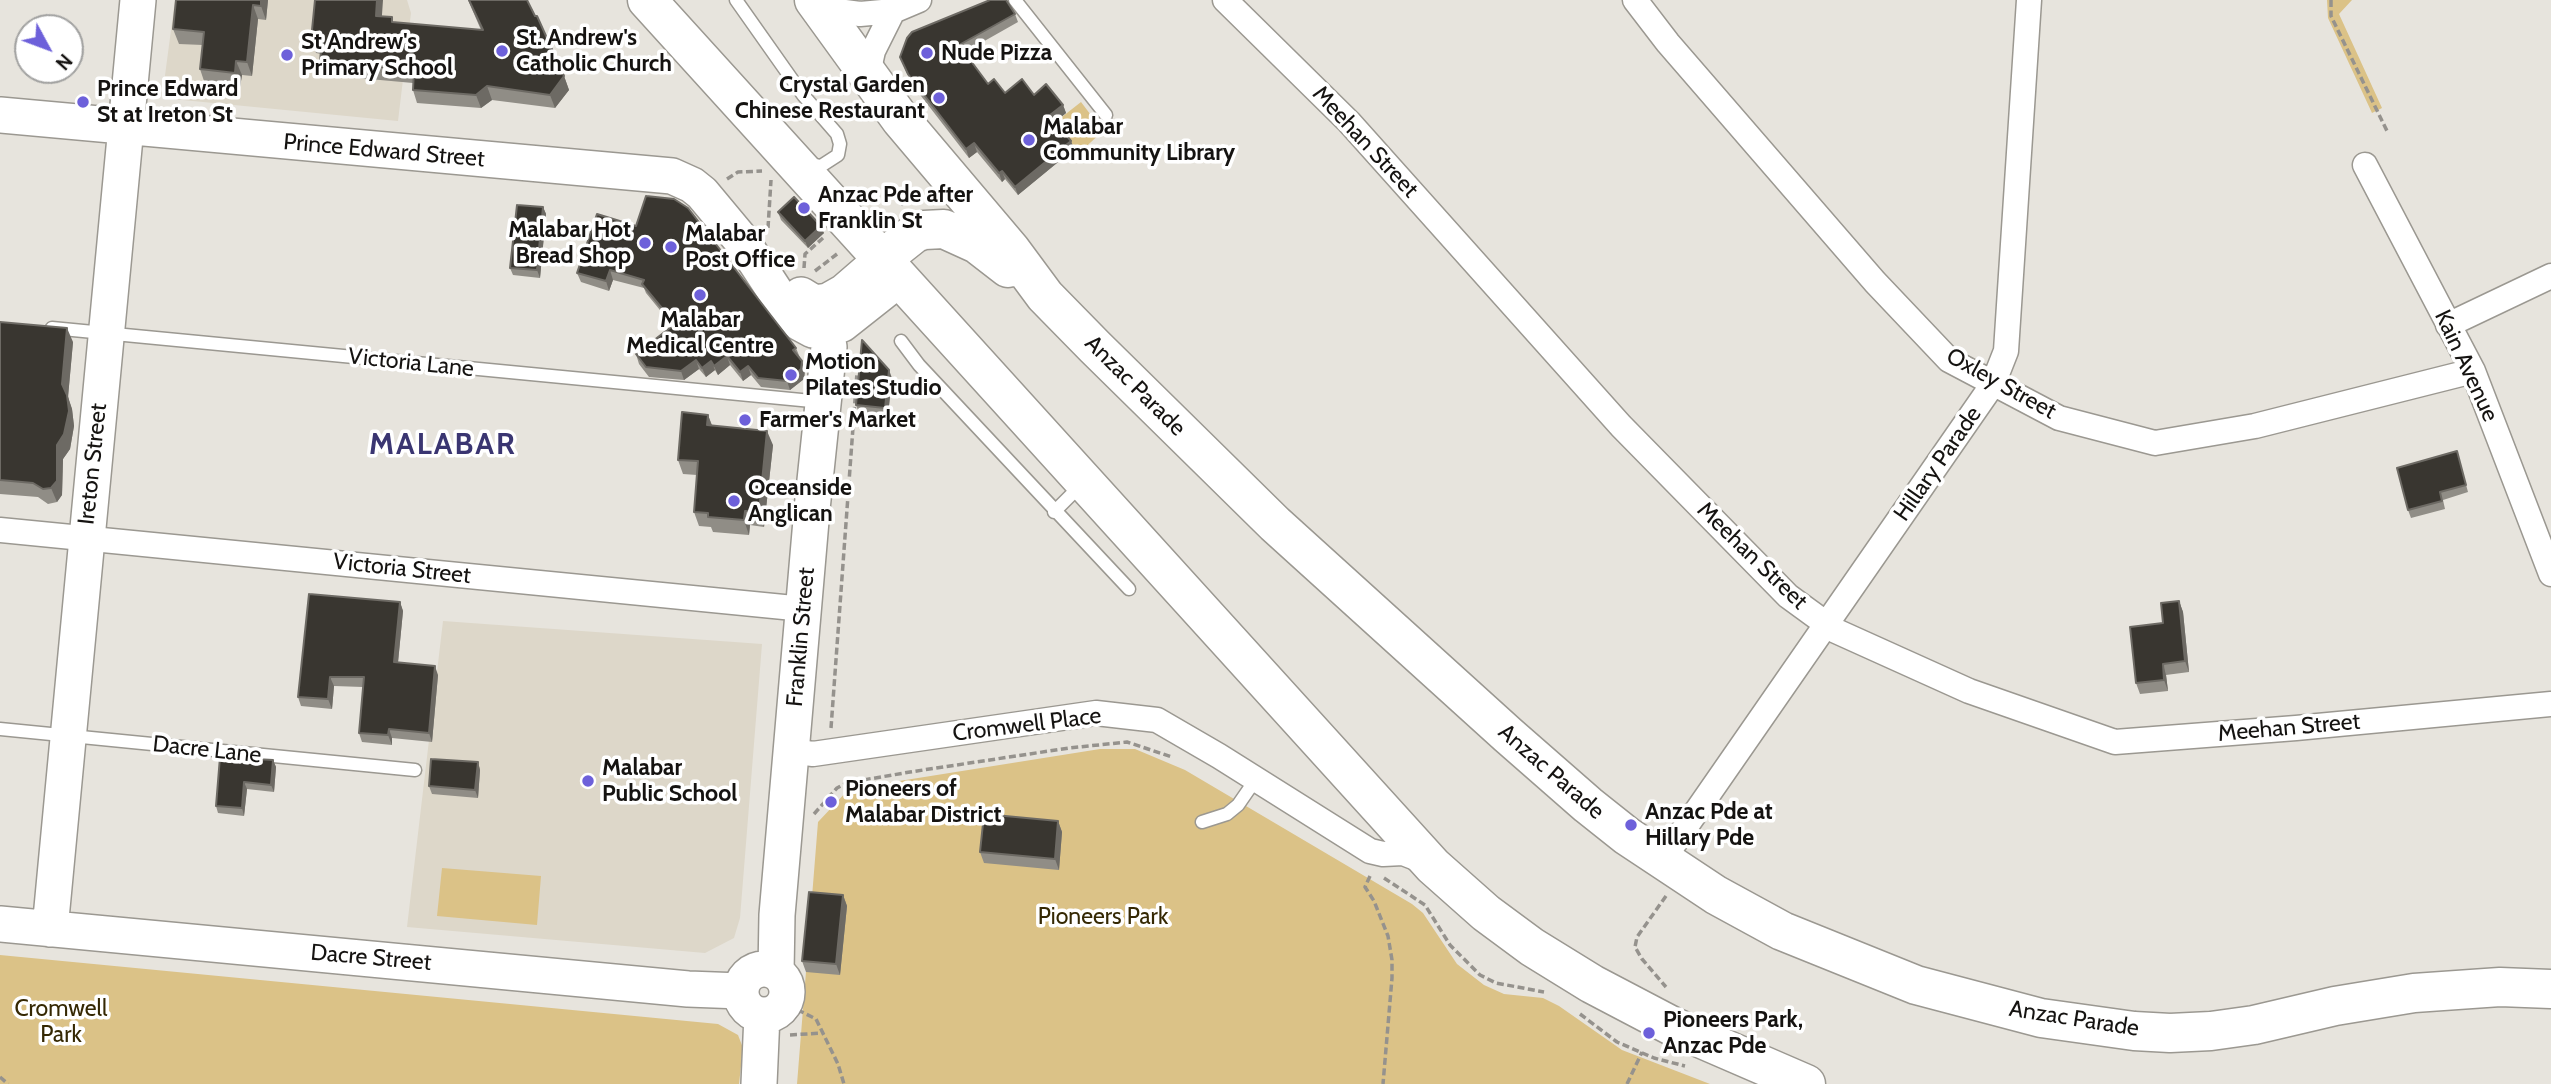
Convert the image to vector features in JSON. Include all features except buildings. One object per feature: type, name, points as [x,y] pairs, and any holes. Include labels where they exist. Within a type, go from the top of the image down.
[{"type":"main road","points":[[647,0],[752,118]]},
{"type":"main road","points":[[679,0],[780,165],[890,269],[1433,866],[1486,913],[1532,947],[1592,984],[1672,1026],[1807,1084]]},
{"type":"main road","name":"Anzac Parade","points":[[815,2],[901,120],[1011,250],[1045,296],[1275,524],[1567,788],[1627,836],[1665,878],[1782,931],[1916,985],[2041,1018],[2134,1031],[2211,1031],[2414,993],[2500,987],[2551,989]]},
{"type":"main road","points":[[890,269],[929,251],[944,229],[945,216],[941,202],[901,120]]},
{"type":"main road","points":[[944,229],[977,244],[1045,296]]},
{"type":"street","name":"Ireton Street","points":[[50,929],[138,0]]},
{"type":"street","name":"Meehan Street","points":[[1225,0],[1349,122],[1621,426],[1788,596],[1836,631],[1969,691],[2115,742],[2551,704]]},
{"type":"street","name":"Oxley Street","points":[[1635,0],[1668,43],[1875,282],[1949,360],[2059,418],[2155,443],[2255,426],[2473,371]]},
{"type":"street","name":"Hillary Parade","points":[[1665,878],[1828,624],[1993,384],[2006,351],[2029,0]]},
{"type":"street","points":[[815,2],[848,13],[909,4]]},
{"type":"street","points":[[870,75],[873,51],[909,4]]},
{"type":"street","name":"Prince Edward Street","points":[[0,115],[672,176],[692,185],[755,237],[769,285],[800,323],[813,330],[818,304]]},
{"type":"street","name":"Kain Avenue","points":[[2365,165],[2473,371],[2551,574]]},
{"type":"street","points":[[818,304],[842,324],[858,313],[890,269]]},
{"type":"street","points":[[2448,325],[2551,276]]},
{"type":"street","name":"Franklin Street","points":[[752,1003],[742,985],[750,973],[763,969],[776,972],[777,915],[829,347],[818,304]]},
{"type":"street","name":"Victoria Street","points":[[0,530],[804,609]]},
{"type":"street","name":"Cromwell Place","points":[[792,751],[813,754],[1096,713],[1157,720],[1370,851],[1408,854],[1433,866]]},
{"type":"street","name":"Dacre Street","points":[[0,924],[688,989],[752,1003]]},
{"type":"street","points":[[752,1003],[759,1084]]},
{"type":"lane","points":[[737,0],[803,95],[837,134],[840,144],[838,155],[821,166],[780,165]]},
{"type":"lane","points":[[1015,0],[1106,115]]},
{"type":"lane","name":"Victoria Lane","points":[[39,327],[822,402]]},
{"type":"lane","points":[[901,341],[919,365],[1054,512],[1129,589]]},
{"type":"lane","points":[[1054,512],[1085,482]]},
{"type":"lane","name":"Dacre Lane","points":[[0,729],[415,770]]},
{"type":"lane","points":[[1202,822],[1227,814],[1238,805],[1256,779]]},
{"type":"path","points":[[2331,0],[2332,16],[2387,131]]},
{"type":"path","points":[[755,237],[770,183],[780,165]]},
{"type":"path","points":[[803,273],[805,254],[827,234]]},
{"type":"path","points":[[818,304],[842,250]]},
{"type":"path","points":[[829,752],[858,357]]},
{"type":"path","points":[[787,814],[813,815],[837,788],[846,783],[1069,748],[1128,742],[1182,761]]},
{"type":"path","points":[[1381,870],[1383,877]]},
{"type":"path","points":[[1383,1084],[1392,960],[1388,936],[1374,901],[1365,887],[1370,876],[1383,877],[1425,905],[1450,945],[1480,975],[1496,984],[1528,989]]},
{"type":"path","points":[[1665,878],[1637,937],[1635,947],[1667,988]]},
{"type":"path","points":[[824,1033],[785,1035],[796,1013],[800,1011],[816,1019],[824,1033],[845,1084]]},
{"type":"path","points":[[1626,1084],[1642,1052]]},
{"type":"path","points":[[0,1077],[8,1084]]},
{"type":"shaded area","name":"St Andrew's Primary School","points":[[175,0],[407,0],[411,13],[398,121],[162,98]]},
{"type":"shaded area","name":"Malabar Public School","points":[[443,621],[762,644],[740,918],[734,938],[705,953],[407,927]]},
{"type":"green space","points":[[2327,0],[2352,0],[2339,14],[2382,108],[2372,113],[2328,18]]},
{"type":"green space","points":[[1081,102],[1103,131],[1078,154],[1053,124]]},
{"type":"green space","name":"Pioneers Park","points":[[1100,749],[1135,749],[1185,770],[1412,904],[1423,913],[1457,964],[1484,985],[1504,994],[1543,998],[1559,1006],[1622,1050],[1710,1084],[797,1084],[818,822],[849,789]]},
{"type":"green space","points":[[442,868],[541,876],[537,925],[437,916]]},
{"type":"green space","name":"Cromwell Park","points":[[0,955],[718,1024],[738,1035],[743,1048],[739,1084],[0,1084]]},
{"type":"place","name":"St. Andrew's Catholic Church","points":[[502,51]]},
{"type":"place","name":"Nude Pizza","points":[[927,53]]},
{"type":"place","name":"St Andrew's Primary School","points":[[287,55]]},
{"type":"place","name":"Crystal Garden Chinese Restaurant","points":[[939,98]]},
{"type":"place","name":"Prince Edward St at Ireton St","points":[[83,102]]},
{"type":"place","name":"Malabar Community Library","points":[[1029,140]]},
{"type":"place","name":"Anzac Pde after Franklin St","points":[[804,208]]},
{"type":"place","name":"Malabar Hot Bread Shop","points":[[645,243]]},
{"type":"place","name":"Malabar Post Office","points":[[671,247]]},
{"type":"place","name":"Malabar Medical Centre","points":[[700,295]]},
{"type":"place","name":"Motion Pilates Studio","points":[[791,375]]},
{"type":"place","name":"Farmer's Market","points":[[745,420]]},
{"type":"place","name":"Oceanside Anglican","points":[[734,501]]},
{"type":"place","name":"Malabar Public School","points":[[588,781]]},
{"type":"place","name":"Pioneers of Malabar District","points":[[831,802]]},
{"type":"place","name":"Anzac Pde at Hillary Pde","points":[[1631,825]]},
{"type":"place","name":"Pioneers Park, Anzac Pde","points":[[1649,1033]]},
{"type":"district","name":"MALABAR","points":[[443,445]]}]
